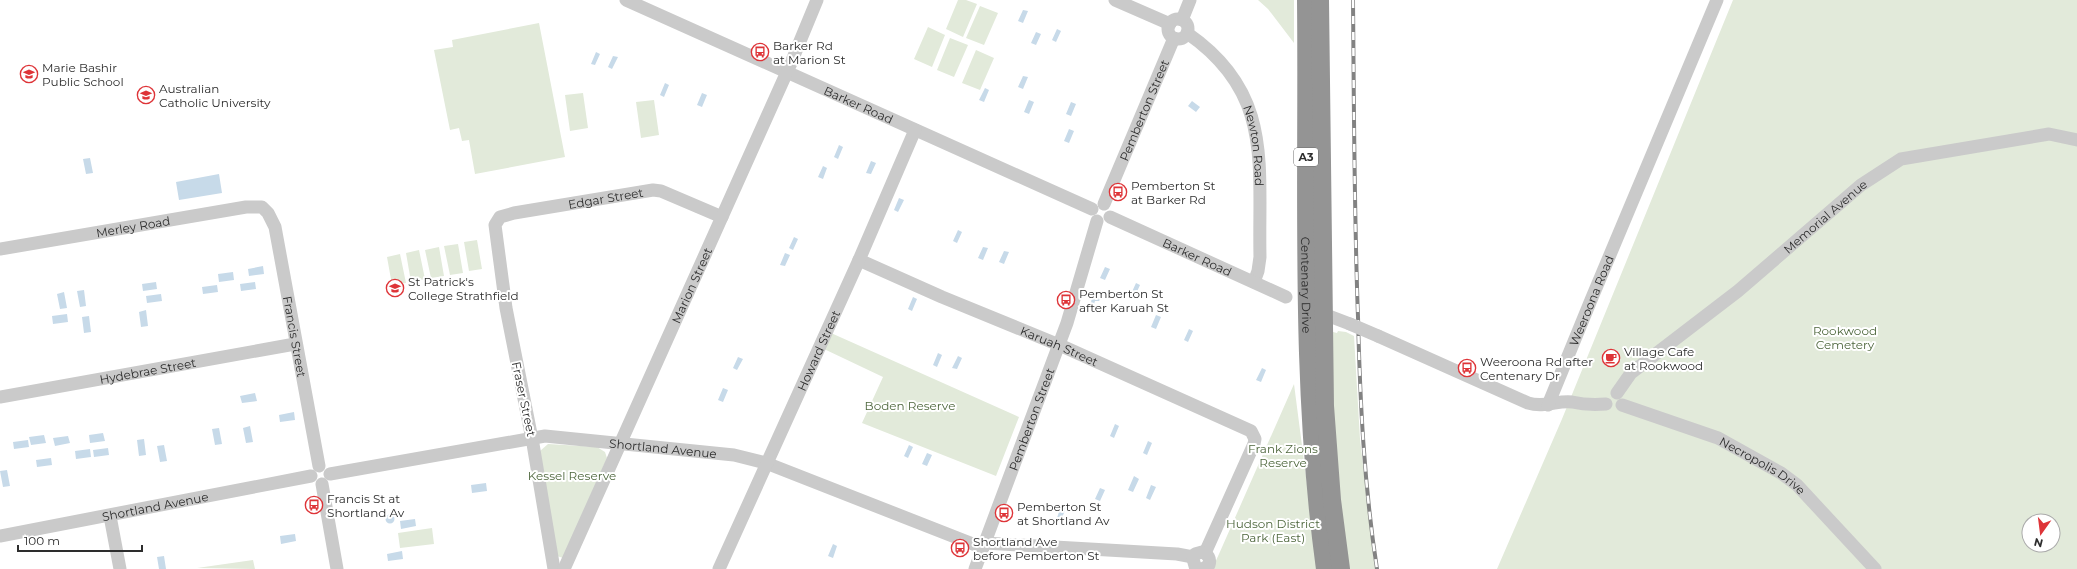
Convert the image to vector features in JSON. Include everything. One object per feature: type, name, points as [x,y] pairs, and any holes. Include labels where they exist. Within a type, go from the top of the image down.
[{"type":"highway","name":"Centenary Drive","points":[[1306,0],[1315,315],[1326,414],[1332,500],[1341,569]]},
{"type":"highway","name":"Centenary Drive","points":[[1320,0],[1312,433],[1325,569]]},
{"type":"street","name":"Barker Road","points":[[626,0],[1092,209]]},
{"type":"street","name":"Marion Street","points":[[564,569],[722,217],[817,0]]},
{"type":"street","points":[[1115,0],[1176,22],[1188,27],[1187,33],[1181,38],[1174,38],[1169,31],[1176,22],[1190,0]]},
{"type":"street","name":"Weeroona Road","points":[[1548,405],[1590,300],[1717,0]]},
{"type":"street","name":"Newton Road","points":[[1187,33],[1208,48],[1226,66],[1243,92],[1252,118],[1258,147],[1260,257],[1258,271],[1254,282]]},
{"type":"street","name":"Pemberton Street","points":[[1104,204],[1174,38]]},
{"type":"street","name":"Howard Street","points":[[719,569],[859,260],[914,130]]},
{"type":"street","name":"Memorial Avenue","points":[[1610,399],[1631,373],[1738,291],[1862,185],[1901,159],[2049,134],[2077,140]]},
{"type":"street","name":"Edgar Street","points":[[494,230],[500,217],[514,212],[654,190],[661,191],[722,217]]},
{"type":"street","points":[[1096,204],[1104,204],[1109,208],[1104,219],[1093,218],[1092,209],[1096,204]]},
{"type":"street","name":"Merley Road","points":[[0,249],[246,207],[258,206],[266,210]]},
{"type":"street","name":"Francis Street","points":[[266,210],[275,227],[295,344],[319,466]]},
{"type":"street","name":"Barker Road","points":[[1104,219],[1286,297]]},
{"type":"street","name":"Pemberton Street","points":[[975,569],[1104,219]]},
{"type":"street","name":"Fraser Street","points":[[494,230],[506,308],[554,569]]},
{"type":"street","name":"Karuah Street","points":[[859,260],[942,297],[1058,345],[1251,431],[1255,439],[1199,560]]},
{"type":"street","points":[[1315,315],[1350,324],[1528,403],[1548,405],[1572,402],[1579,399],[1610,399]]},
{"type":"street","name":"Hydebrae Street","points":[[0,397],[295,344]]},
{"type":"street","name":"Necropolis Drive","points":[[1610,399],[1623,398],[1622,405],[1718,438],[1781,473],[1802,491],[1875,569]]},
{"type":"street","name":"Shortland Avenue","points":[[326,479],[531,438],[555,436],[734,455],[766,463],[984,546],[1177,554],[1199,560]]},
{"type":"street","points":[[326,479],[314,482],[311,476],[314,468],[319,466],[325,467],[337,569]]},
{"type":"street","name":"Shortland Avenue","points":[[0,536],[311,476]]},
{"type":"street","points":[[110,516],[120,569]]},
{"type":"street","points":[[1199,560],[1210,562],[1207,567],[1203,569]]},
{"type":"green space","points":[[958,0],[966,0],[977,4],[963,37],[946,29]]},
{"type":"green space","points":[[1258,0],[1294,0],[1294,43],[1268,9]]},
{"type":"green space","name":"Rookwood Cemetery","points":[[1733,0],[2077,0],[2077,569],[1497,569],[1562,419]]},
{"type":"green space","points":[[980,6],[998,13],[984,45],[966,38]]},
{"type":"green space","points":[[539,23],[565,157],[475,174],[469,140],[462,141],[459,128],[450,130],[434,50],[453,47],[452,40]]},
{"type":"green space","points":[[928,27],[945,35],[932,67],[914,59]]},
{"type":"green space","points":[[950,38],[968,45],[954,77],[937,70]]},
{"type":"green space","points":[[976,50],[994,58],[980,90],[962,83]]},
{"type":"green space","points":[[583,93],[588,128],[570,131],[565,95]]},
{"type":"green space","points":[[654,100],[659,135],[641,138],[636,102]]},
{"type":"green space","points":[[477,240],[482,269],[469,271],[464,242]]},
{"type":"green space","points":[[458,244],[463,273],[450,275],[444,246]]},
{"type":"green space","points":[[439,247],[444,276],[431,278],[425,250]]},
{"type":"green space","points":[[419,250],[425,279],[411,282],[406,253]]},
{"type":"green space","points":[[400,254],[406,283],[392,285],[387,257]]},
{"type":"green space","points":[[1338,331],[1346,332],[1354,336],[1360,439],[1375,569],[1348,569],[1334,421],[1332,362],[1333,332],[1337,333]]},
{"type":"green space","name":"Boden Reserve","points":[[831,333],[1019,417],[996,476],[862,423],[883,377],[824,349]]},
{"type":"green space","name":"Hudson District Park (East)","points":[[1294,384],[1318,569],[1212,569],[1219,554]]},
{"type":"green space","name":"Kessel Reserve","points":[[548,444],[597,447],[605,452],[607,458],[563,558],[557,556],[540,451]]},
{"type":"green space","points":[[432,528],[434,544],[400,548],[398,533]]},
{"type":"green space","points":[[253,560],[255,569],[197,568]]},
{"type":"water","points":[[1023,10],[1028,11],[1023,23],[1018,21]]},
{"type":"water","points":[[1057,29],[1061,31],[1056,42],[1052,40]]},
{"type":"water","points":[[1036,32],[1041,34],[1036,45],[1031,43]]},
{"type":"water","points":[[596,52],[600,54],[595,65],[591,64]]},
{"type":"water","points":[[613,56],[618,57],[612,69],[608,67]]},
{"type":"water","points":[[1023,76],[1028,77],[1023,89],[1018,87]]},
{"type":"water","points":[[665,83],[669,85],[664,97],[660,95]]},
{"type":"water","points":[[985,88],[989,90],[984,102],[979,100]]},
{"type":"water","points":[[702,93],[707,95],[702,107],[697,105]]},
{"type":"water","points":[[1029,100],[1034,102],[1029,114],[1024,112]]},
{"type":"water","points":[[1192,101],[1200,107],[1196,112],[1188,106]]},
{"type":"water","points":[[1071,102],[1076,104],[1071,116],[1066,114]]},
{"type":"water","points":[[1069,129],[1074,131],[1069,143],[1064,141]]},
{"type":"water","points":[[839,145],[843,147],[838,159],[834,157]]},
{"type":"water","points":[[90,158],[93,173],[86,174],[83,159]]},
{"type":"water","points":[[871,161],[876,163],[871,174],[866,173]]},
{"type":"water","points":[[823,166],[827,168],[823,179],[818,177]]},
{"type":"water","points":[[219,174],[222,193],[179,200],[176,182]]},
{"type":"water","points":[[899,198],[904,200],[898,212],[894,210]]},
{"type":"water","points":[[958,230],[962,232],[957,243],[953,241]]},
{"type":"water","points":[[794,237],[798,239],[793,250],[789,248]]},
{"type":"water","points":[[983,247],[988,248],[983,260],[978,258]]},
{"type":"water","points":[[1004,251],[1009,252],[1004,264],[999,262]]},
{"type":"water","points":[[785,253],[790,255],[785,266],[780,265]]},
{"type":"water","points":[[263,266],[264,274],[249,276],[248,269]]},
{"type":"water","points":[[1105,267],[1110,269],[1105,280],[1100,278]]},
{"type":"water","points":[[233,272],[234,280],[219,282],[218,274]]},
{"type":"water","points":[[156,282],[157,289],[143,291],[142,284]]},
{"type":"water","points":[[255,282],[256,289],[241,291],[240,284]]},
{"type":"water","points":[[1136,283],[1140,285],[1135,296],[1131,294]]},
{"type":"water","points":[[217,285],[218,292],[203,294],[202,287]]},
{"type":"water","points":[[84,290],[86,306],[80,307],[77,291]]},
{"type":"water","points":[[64,292],[67,308],[60,309],[57,294]]},
{"type":"water","points":[[1097,292],[1100,294],[1101,298],[1099,301],[1095,301],[1094,304],[1091,303],[1092,296]]},
{"type":"water","points":[[161,294],[162,301],[147,303],[146,296]]},
{"type":"water","points":[[913,297],[917,299],[912,311],[908,309]]},
{"type":"water","points":[[146,310],[148,326],[141,327],[139,312]]},
{"type":"water","points":[[67,314],[68,322],[53,324],[52,316]]},
{"type":"water","points":[[1156,315],[1161,317],[1156,329],[1151,327]]},
{"type":"water","points":[[89,316],[91,332],[84,333],[82,317]]},
{"type":"water","points":[[1189,329],[1193,331],[1188,342],[1184,340]]},
{"type":"water","points":[[938,353],[942,355],[937,367],[933,365]]},
{"type":"water","points":[[958,356],[962,358],[957,369],[952,368]]},
{"type":"water","points":[[738,357],[743,359],[737,370],[733,368]]},
{"type":"water","points":[[1262,368],[1266,370],[1261,382],[1256,380]]},
{"type":"water","points":[[723,388],[728,390],[723,402],[718,400]]},
{"type":"water","points":[[255,393],[257,401],[242,403],[240,396]]},
{"type":"water","points":[[294,412],[295,420],[280,422],[279,415]]},
{"type":"water","points":[[1115,424],[1119,426],[1114,438],[1110,436]]},
{"type":"water","points":[[250,426],[253,442],[246,443],[243,428]]},
{"type":"water","points":[[219,428],[222,444],[215,445],[212,429]]},
{"type":"water","points":[[103,433],[105,441],[90,443],[89,435]]},
{"type":"water","points":[[44,435],[46,443],[31,445],[29,437]]},
{"type":"water","points":[[68,436],[70,443],[55,446],[53,438]]},
{"type":"water","points":[[144,439],[146,455],[139,456],[137,440]]},
{"type":"water","points":[[28,440],[29,447],[14,449],[13,442]]},
{"type":"water","points":[[1148,441],[1152,443],[1147,455],[1143,453]]},
{"type":"water","points":[[164,445],[167,461],[160,462],[157,446]]},
{"type":"water","points":[[909,445],[913,447],[908,458],[904,456]]},
{"type":"water","points":[[108,448],[109,455],[94,457],[93,450]]},
{"type":"water","points":[[90,449],[91,457],[76,459],[75,451]]},
{"type":"water","points":[[927,453],[932,455],[927,466],[922,464]]},
{"type":"water","points":[[51,458],[52,465],[37,467],[36,460]]},
{"type":"water","points":[[7,470],[10,486],[3,487],[0,471]]},
{"type":"water","points":[[1134,476],[1139,479],[1133,492],[1128,490]]},
{"type":"water","points":[[486,483],[487,491],[472,493],[471,485]]},
{"type":"water","points":[[1151,485],[1156,487],[1150,500],[1146,498]]},
{"type":"water","points":[[1100,488],[1105,490],[1100,501],[1095,499]]},
{"type":"water","points":[[1061,506],[1066,508],[1061,520],[1057,518]]},
{"type":"water","points":[[390,514],[395,519],[390,524],[385,519]]},
{"type":"water","points":[[415,519],[416,526],[401,529],[400,521]]},
{"type":"water","points":[[295,534],[296,541],[281,544],[280,536]]},
{"type":"water","points":[[833,544],[837,546],[833,558],[828,556]]},
{"type":"water","points":[[402,551],[403,559],[388,561],[387,554]]},
{"type":"water","points":[[164,556],[166,569],[159,569],[157,557]]},
{"type":"railway","points":[[1353,0],[1355,198],[1360,380],[1363,443],[1377,569]]},
{"type":"place","name":"Barker Rd at Marion St","points":[[760,52]]},
{"type":"place","name":"Marie Bashir Public School","points":[[29,74]]},
{"type":"place","name":"Australian Catholic University","points":[[146,95]]},
{"type":"place","name":"Pemberton St at Barker Rd","points":[[1118,192]]},
{"type":"place","name":"St Patrick's College Strathfield","points":[[395,288]]},
{"type":"place","name":"Pemberton St after Karuah St","points":[[1066,300]]},
{"type":"place","name":"Village Cafe at Rookwood","points":[[1611,358]]},
{"type":"place","name":"Weeroona Rd after Centenary Dr","points":[[1467,368]]},
{"type":"place","name":"Francis St at Shortland Av","points":[[314,505]]},
{"type":"place","name":"Pemberton St at Shortland Av","points":[[1004,513]]},
{"type":"place","name":"Shortland Ave before Pemberton St","points":[[960,548]]},
{"type":"park label","name":"Frank Zions Reserve","points":[[1283,455]]}]
